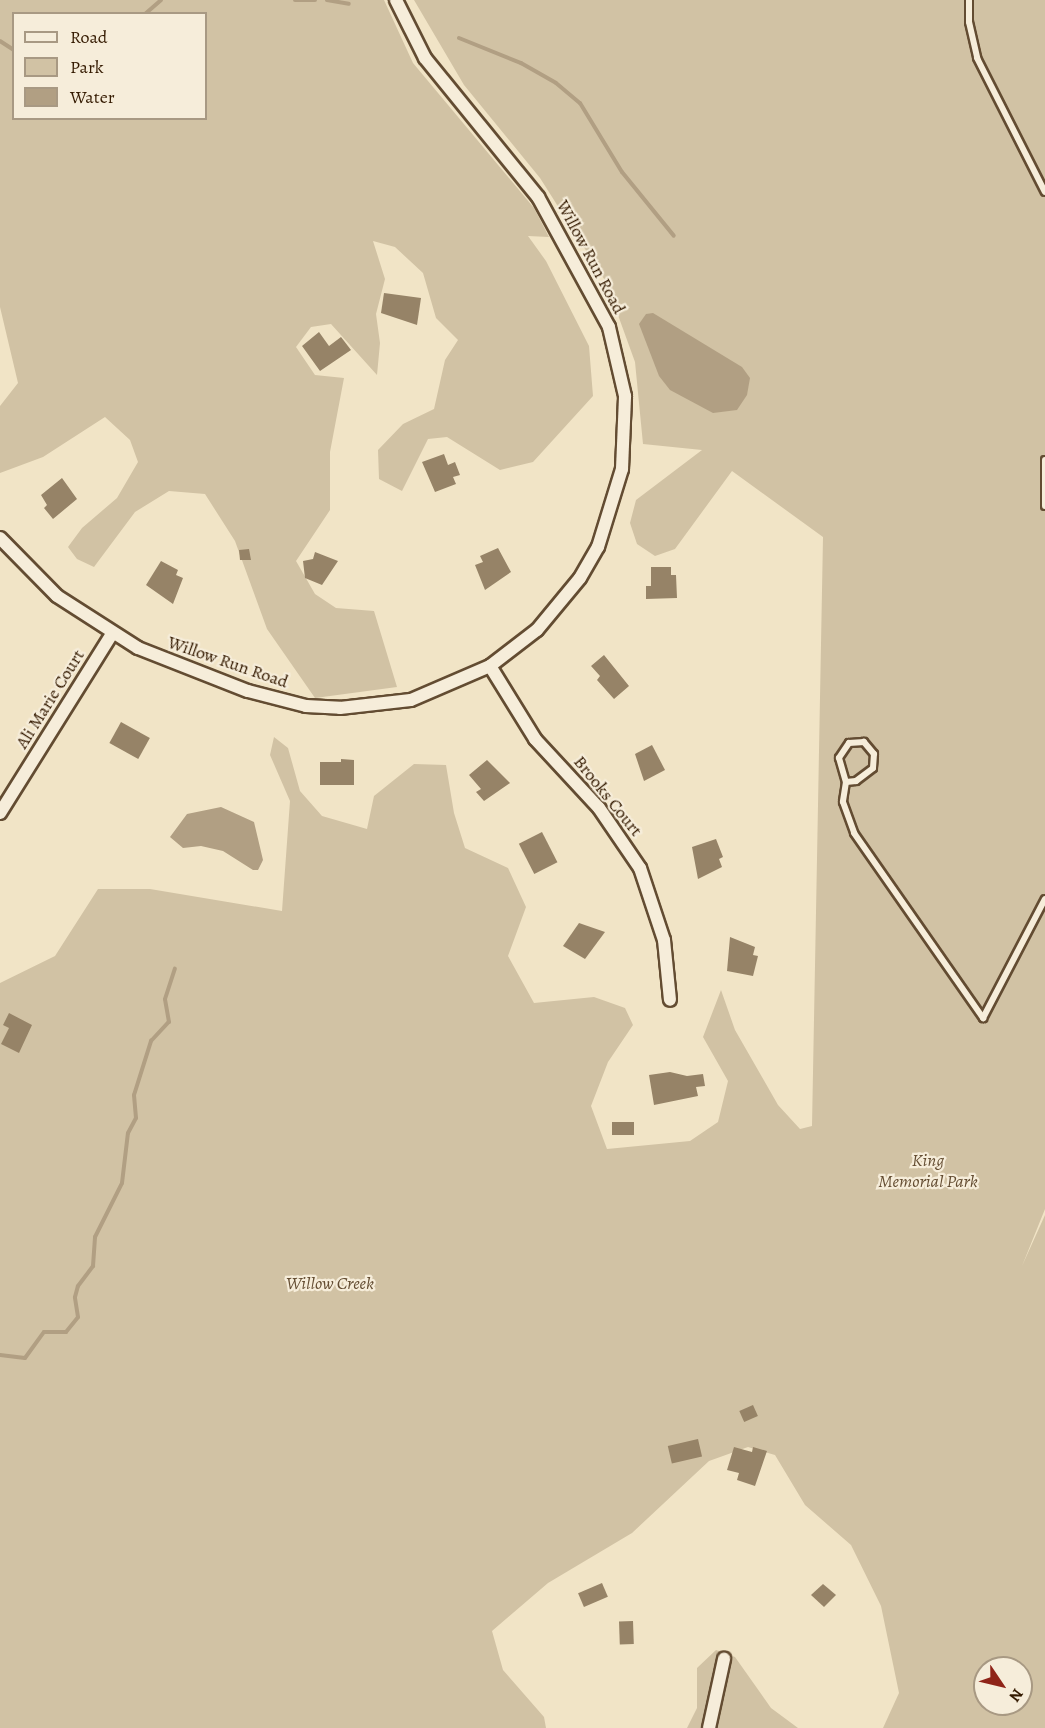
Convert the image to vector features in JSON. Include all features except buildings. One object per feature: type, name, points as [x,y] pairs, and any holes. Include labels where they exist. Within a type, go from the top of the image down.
[{"type":"street","name":"Willow Run Road","points":[[0,538],[53,593],[112,634],[166,661],[248,692],[306,706],[340,708],[411,699],[490,666],[537,630],[560,606],[598,547],[622,469],[625,396],[609,327],[558,228],[532,190],[426,58],[396,0]]},
{"type":"street","name":"Ali Marie Court","points":[[0,813],[112,634]]},
{"type":"street","name":"Brooks Court","points":[[490,666],[536,739],[599,808],[640,868],[664,940],[670,1000]]},
{"type":"street","points":[[709,1728],[724,1659]]},
{"type":"lane","points":[[969,0],[969,22],[977,58],[1045,192]]},
{"type":"lane","points":[[1045,460],[1045,506]]},
{"type":"lane","points":[[846,782],[856,781],[873,768],[874,754],[864,742],[849,743],[839,758],[846,782],[843,802],[854,833],[983,1018],[1045,899]]},
{"type":"green space","points":[[0,0],[384,0],[413,63],[534,208],[549,237],[528,236],[546,261],[589,346],[593,396],[533,462],[500,470],[447,437],[428,439],[402,491],[379,479],[378,450],[403,424],[434,409],[445,360],[458,340],[436,318],[423,273],[395,247],[373,241],[385,279],[376,314],[380,343],[377,375],[331,324],[311,327],[296,347],[315,375],[344,378],[330,452],[330,510],[296,561],[315,594],[336,608],[374,611],[397,687],[315,698],[267,629],[235,541],[205,494],[169,491],[135,512],[94,567],[77,559],[68,547],[82,528],[117,498],[138,462],[130,440],[105,417],[43,457],[0,473],[0,406],[18,383],[0,307]]},
{"type":"green space","points":[[414,0],[1045,0],[1045,1209],[1022,1266],[1045,1215],[1045,1728],[883,1728],[899,1693],[881,1606],[851,1545],[805,1505],[775,1455],[748,1447],[709,1461],[632,1533],[548,1583],[492,1631],[503,1670],[544,1717],[546,1728],[0,1728],[0,983],[55,956],[98,889],[150,889],[282,911],[290,801],[270,755],[274,737],[288,748],[300,791],[322,816],[367,829],[374,796],[414,764],[446,765],[454,813],[465,848],[508,868],[526,907],[508,956],[534,1003],[594,997],[625,1008],[633,1025],[608,1062],[591,1106],[607,1149],[690,1141],[718,1122],[728,1081],[703,1037],[721,990],[735,1030],[778,1105],[800,1129],[812,1126],[823,537],[732,471],[675,549],[655,556],[637,544],[630,523],[636,500],[702,450],[643,444],[635,362],[606,282],[540,178],[464,85]]},
{"type":"green space","points":[[716,1650],[735,1657],[771,1708],[798,1728],[687,1728],[697,1708],[697,1668]]},
{"type":"water","points":[[653,313],[742,367],[750,378],[747,395],[737,410],[713,413],[670,390],[659,376],[639,324],[646,314]]},
{"type":"water","points":[[221,807],[254,822],[263,860],[258,870],[253,870],[223,851],[201,846],[183,848],[170,837],[187,814]]},
{"type":"waterway","points":[[147,12],[161,0]]},
{"type":"waterway","points":[[295,0],[315,0]]},
{"type":"waterway","points":[[327,0],[349,4]]},
{"type":"waterway","points":[[459,38],[521,63],[556,83],[580,103],[622,172],[674,236]]},
{"type":"waterway","points":[[0,41],[12,49]]},
{"type":"waterway","points":[[0,1355],[25,1358],[44,1332],[66,1332],[78,1317],[75,1297],[78,1286],[93,1266],[95,1237],[122,1183],[128,1133],[136,1118],[134,1095],[151,1041],[169,1022],[165,999],[175,969]]},
{"type":"park label","name":"King Memorial Park","points":[[928,1171]]},
{"type":"park label","name":"Willow Creek","points":[[330,1283]]}]
